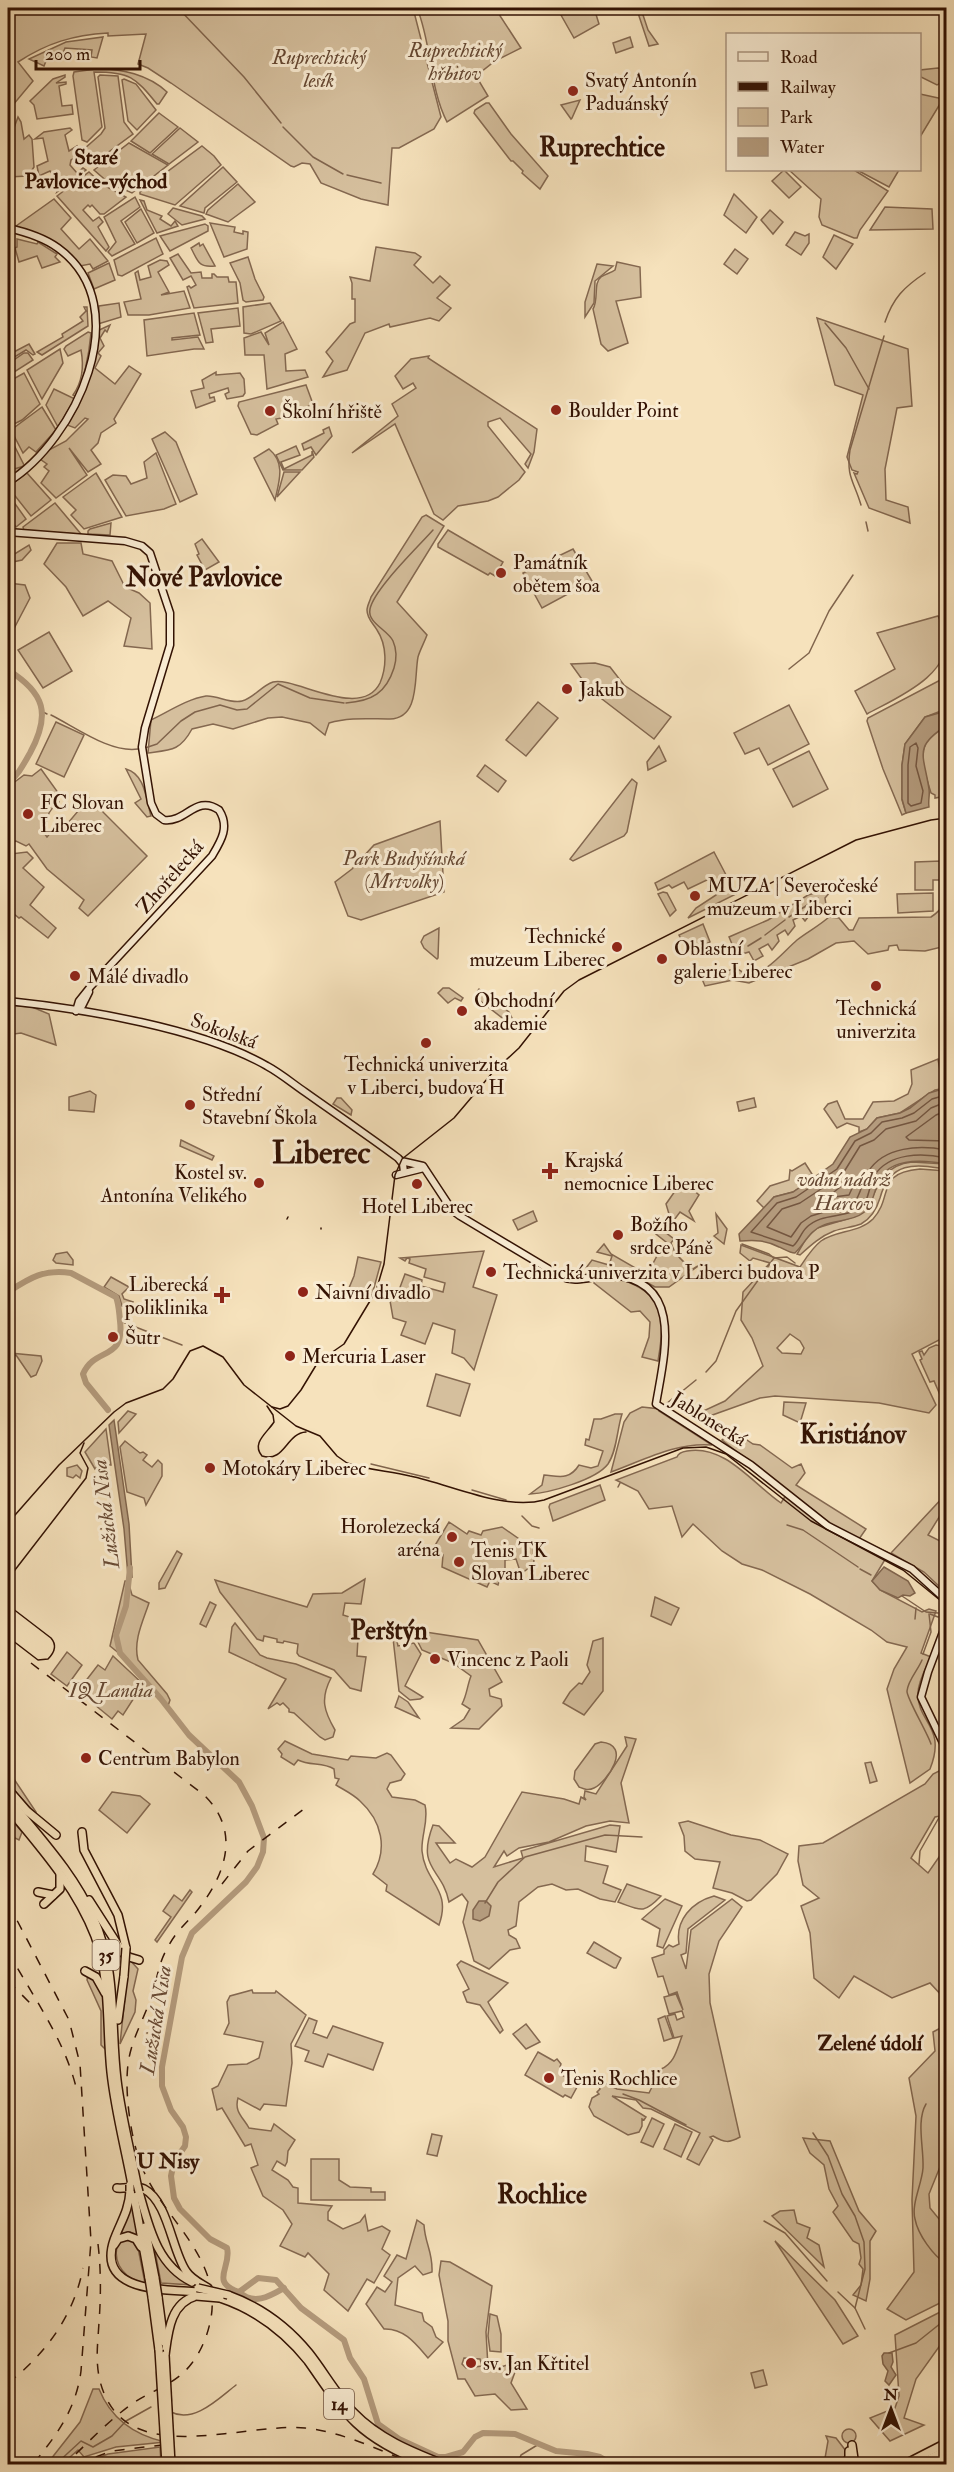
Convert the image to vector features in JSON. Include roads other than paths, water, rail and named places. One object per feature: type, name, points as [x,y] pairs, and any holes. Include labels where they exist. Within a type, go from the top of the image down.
[{"type":"highway","points":[[8,1790],[27,1811],[56,1835]]},
{"type":"highway","name":"35","points":[[8,1798],[32,1832],[72,1880],[94,1919],[105,1951],[113,1986],[110,2064],[164,2351],[171,2464]]},
{"type":"highway","name":"35","points":[[8,1808],[32,1832]]},
{"type":"highway","points":[[82,1832],[84,1850],[118,1915],[126,1948],[124,1976],[112,2039]]},
{"type":"highway","name":"35","points":[[50,1855],[78,1899],[95,1937],[103,1966],[117,2084],[133,2188],[152,2278]]},
{"type":"highway","points":[[44,1904],[60,1889],[60,1872]]},
{"type":"highway","points":[[72,1880],[92,1905],[123,1953],[139,1960]]},
{"type":"highway","points":[[38,1892],[53,1895]]},
{"type":"highway","points":[[85,1971],[99,1981],[108,2003]]},
{"type":"highway","points":[[117,2188],[139,2188],[154,2197],[185,2271],[197,2289]]},
{"type":"highway","points":[[111,2254],[133,2188]]},
{"type":"highway","points":[[133,2188],[153,2239],[162,2256],[176,2272],[197,2289],[208,2288],[228,2295]]},
{"type":"highway","points":[[111,2254],[118,2239],[129,2236],[138,2241],[147,2261]]},
{"type":"highway","name":"14","points":[[111,2254],[115,2268],[131,2284],[144,2287],[197,2289],[228,2295],[263,2312],[292,2339],[362,2420],[393,2443],[443,2464]]},
{"type":"highway","name":"35","points":[[166,2464],[164,2351],[174,2314],[197,2289]]},
{"type":"highway","name":"14","points":[[197,2289],[261,2317],[292,2339],[350,2416],[368,2433],[400,2453],[427,2464]]},
{"type":"highway","points":[[919,2464],[946,2443]]},
{"type":"highway","points":[[846,2464],[850,2445],[854,2459],[859,2464]]},
{"type":"highway","points":[[905,2464],[946,2450]]},
{"type":"main road","points":[[8,228],[49,242],[72,260],[91,295],[94,329],[91,363],[84,388],[73,411],[24,471],[8,482]]},
{"type":"main road","name":"Zhořelecká","points":[[8,532],[125,541],[142,546],[150,553],[170,609],[171,633],[142,742],[149,791],[158,816],[170,821],[196,806],[209,805],[217,809],[225,823],[219,844],[202,868],[94,983],[76,1011]]},
{"type":"main road","points":[[8,1001],[66,1006],[83,998],[96,1014]]},
{"type":"main road","name":"Sokolská","points":[[52,1005],[173,1030],[250,1057],[322,1103],[403,1167]]},
{"type":"main road","points":[[403,1167],[423,1166]]},
{"type":"main road","points":[[403,1167],[423,1166]]},
{"type":"main road","name":"Jablonecká","points":[[423,1166],[447,1203],[460,1216],[562,1277],[572,1280],[601,1275],[618,1276],[634,1281],[649,1290],[661,1307],[666,1327],[656,1404],[751,1465],[828,1526],[912,1569],[946,1600]]},
{"type":"main road","points":[[946,1624],[921,1697],[946,1749]]},
{"type":"water","points":[[946,711],[946,726],[929,740],[923,753],[929,807],[906,813],[902,799],[902,765],[905,744],[925,717]]},
{"type":"water","name":"vodní nádrž Harcov","points":[[946,1088],[946,1164],[919,1161],[892,1167],[879,1180],[866,1210],[854,1218],[819,1227],[811,1233],[795,1253],[765,1242],[740,1241],[739,1234],[774,1197],[793,1192],[833,1164],[850,1137],[867,1129],[877,1118],[900,1113],[929,1093]]},
{"type":"water","points":[[114,1420],[129,1524],[132,1577],[128,1576],[124,1529],[109,1425]]},
{"type":"water","points":[[884,1567],[908,1581],[915,1593],[898,1598],[880,1590],[872,1581]]},
{"type":"water","points":[[479,1901],[486,1901],[491,1906],[489,1916],[480,1921],[473,1919],[473,1910]]},
{"type":"water","points":[[884,2353],[892,2353],[891,2367],[896,2375],[889,2385],[885,2381],[888,2371],[883,2364]]},
{"type":"waterway","points":[[178,8],[244,77],[281,123]]},
{"type":"waterway","points":[[283,127],[313,157],[343,174]]},
{"type":"waterway","points":[[347,175],[381,183]]},
{"type":"waterway","points":[[885,322],[900,294],[925,273]]},
{"type":"waterway","points":[[825,323],[846,348],[869,389]]},
{"type":"waterway","points":[[861,505],[850,473],[850,450],[884,336]]},
{"type":"waterway","points":[[8,471],[24,466]]},
{"type":"waterway","points":[[866,522],[868,531]]},
{"type":"waterway","points":[[346,703],[371,698],[382,690],[391,677],[396,657],[394,644],[372,618],[370,609],[379,591],[433,530]]},
{"type":"waterway","points":[[789,669],[809,653],[829,611],[853,575]]},
{"type":"waterway","name":"Lužická Nisa","points":[[8,670],[30,687],[37,696],[42,716],[41,727],[30,753],[18,773],[8,783]]},
{"type":"waterway","points":[[145,748],[157,744],[181,721],[195,712],[220,705],[237,710],[247,709],[278,684],[310,698],[344,703]]},
{"type":"waterway","name":"Lužická Nisa","points":[[43,712],[47,714]]},
{"type":"waterway","points":[[51,715],[105,743],[116,747],[138,749]]},
{"type":"waterway","points":[[789,917],[818,898]]},
{"type":"waterway","points":[[765,935],[785,920]]},
{"type":"waterway","points":[[748,946],[761,938]]},
{"type":"waterway","points":[[706,1372],[716,1361],[736,1311],[774,1258],[742,1244]]},
{"type":"waterway","points":[[774,1258],[787,1257],[795,1263]]},
{"type":"waterway","name":"Lužická Nisa","points":[[8,1292],[37,1276],[61,1272],[71,1273],[116,1297],[120,1321],[118,1343],[88,1365],[83,1374],[86,1383],[108,1410]]},
{"type":"waterway","points":[[120,1321],[182,1345]]},
{"type":"waterway","points":[[680,1393],[696,1380]]},
{"type":"waterway","points":[[666,1404],[672,1399]]},
{"type":"waterway","points":[[371,1464],[429,1478]]},
{"type":"waterway","points":[[618,1487],[620,1483]]},
{"type":"waterway","points":[[472,1490],[506,1500]]},
{"type":"waterway","points":[[522,1516],[532,1526],[539,1528]]},
{"type":"waterway","points":[[787,1525],[803,1530],[858,1567]]},
{"type":"waterway","name":"Lužická Nisa","points":[[130,1568],[126,1606],[116,1635],[120,1653],[189,1735],[239,1782],[252,1806],[264,1838],[263,1852],[257,1867],[246,1882],[192,1933],[182,1957],[162,2067],[162,2086],[171,2110],[183,2127],[186,2137],[185,2146],[174,2162],[171,2176],[174,2198],[180,2209],[210,2239],[227,2248],[228,2255],[223,2279],[225,2284],[239,2292],[258,2278],[276,2280],[301,2308],[344,2340],[350,2358],[364,2379],[378,2424],[399,2439],[438,2457],[446,2457],[463,2452],[475,2437],[483,2433],[515,2434],[556,2451],[600,2457],[612,2464]]},
{"type":"waterway","points":[[860,1569],[871,1575]]},
{"type":"waterway","points":[[902,1596],[926,1612],[938,1613]]},
{"type":"waterway","points":[[915,1619],[916,1608]]},
{"type":"waterway","points":[[923,1654],[931,1632],[929,1614]]},
{"type":"waterway","points":[[930,1614],[938,1617]]},
{"type":"waterway","points":[[922,1660],[907,1691],[931,1744]]},
{"type":"waterway","points":[[941,1774],[944,1789]]},
{"type":"waterway","points":[[944,1792],[946,1798]]},
{"type":"waterway","points":[[946,1798],[946,1810]]},
{"type":"waterway","points":[[919,1864],[920,1851],[945,1807]]},
{"type":"waterway","points":[[485,1903],[498,1882],[525,1857],[605,1835],[642,1837]]},
{"type":"waterway","points":[[623,2094],[686,2125]]},
{"type":"waterway","points":[[926,2104],[921,2118],[923,2168],[914,2213],[923,2238],[931,2250],[946,2264]]},
{"type":"waterway","points":[[813,2133],[828,2156],[864,2242],[865,2269],[855,2308],[865,2329]]},
{"type":"waterway","points":[[764,2221],[785,2233],[827,2281]]},
{"type":"waterway","points":[[239,2292],[256,2299],[284,2288]]},
{"type":"waterway","points":[[838,2292],[855,2308]]},
{"type":"waterway","points":[[889,2353],[916,2343],[946,2319]]},
{"type":"waterway","points":[[171,2412],[180,2415],[197,2412],[206,2408],[236,2385]]},
{"type":"waterway","points":[[126,2421],[151,2407]]},
{"type":"waterway","points":[[56,2464],[81,2441],[93,2447],[112,2436],[125,2422]]},
{"type":"waterway","points":[[519,2460],[521,2455],[539,2444]]},
{"type":"tram line","points":[[272,1407],[280,1409],[288,1406],[318,1362],[344,1344],[376,1291],[384,1264],[395,1175],[402,1159],[454,1118],[493,1072],[519,1048],[564,991],[579,980],[856,840],[946,818]]},
{"type":"tram line","points":[[8,1523],[59,1465],[114,1412],[126,1403],[163,1389],[173,1379],[190,1351],[203,1346],[223,1357],[244,1385],[296,1426],[320,1436],[337,1456],[347,1463],[402,1474],[495,1499],[512,1502],[544,1500],[683,1448],[706,1447],[726,1454],[811,1521],[903,1570],[946,1605]]},
{"type":"tram line","points":[[267,1406],[273,1415],[274,1422],[259,1442],[258,1447],[262,1456],[276,1455],[294,1437],[306,1432]]},
{"type":"tram line","points":[[8,1579],[86,1478],[88,1468],[80,1453],[84,1443]]},
{"type":"tram line","points":[[8,1605],[51,1638],[54,1648],[48,1659],[38,1660],[8,1637]]},
{"type":"railway","points":[[31,1663],[204,1795],[216,1809],[223,1824],[226,1839],[225,1854],[215,1884],[196,1912],[174,1937],[162,1959],[151,1998],[133,2043],[127,2070],[132,2133],[140,2162],[155,2191],[190,2242],[208,2277],[212,2297],[210,2324],[199,2353],[185,2371],[129,2406],[65,2464]]},
{"type":"railway","points":[[222,1884],[248,1851],[308,1806]]},
{"type":"railway","points":[[8,1903],[69,2020],[80,2064],[91,2241],[81,2371],[75,2397],[64,2421],[33,2464]]},
{"type":"railway","points":[[8,1951],[65,2054],[77,2091]]},
{"type":"railway","points":[[8,1981],[32,2005]]},
{"type":"railway","points":[[98,2244],[100,2263],[98,2374],[113,2409],[133,2426],[158,2434],[187,2436],[278,2428],[305,2428],[347,2437],[414,2464]]},
{"type":"railway","points":[[8,2383],[22,2372],[56,2332],[73,2302],[83,2268]]},
{"type":"railway","points":[[77,2464],[112,2451],[170,2444]]},
{"type":"place","name":"Svatý Antonín Paduánský","points":[[573,91]]},
{"type":"place","name":"Boulder Point","points":[[556,410]]},
{"type":"place","name":"Školní hřiště","points":[[270,411]]},
{"type":"place","name":"Památník obětem šoa","points":[[501,573]]},
{"type":"place","name":"Jakub","points":[[567,689]]},
{"type":"place","name":"FC Slovan Liberec","points":[[28,814]]},
{"type":"place","name":"MUZA | Severočeské muzeum v Liberci","points":[[695,896]]},
{"type":"place","name":"Technické muzeum Liberec","points":[[617,947]]},
{"type":"place","name":"Oblastní galerie Liberec","points":[[662,959]]},
{"type":"place","name":"Malé divadlo","points":[[75,976]]},
{"type":"place","name":"Technická univerzita","points":[[876,986]]},
{"type":"place","name":"Obchodní akademie","points":[[462,1011]]},
{"type":"place","name":"Technická univerzita v Liberci, budova H","points":[[426,1043]]},
{"type":"place","name":"Střední Stavební Škola","points":[[190,1105]]},
{"type":"place","name":"Krajská nemocnice Liberec","points":[[550,1171]]},
{"type":"place","name":"Kostel sv. Antonína Velikého","points":[[259,1183]]},
{"type":"place","name":"Hotel Liberec","points":[[417,1184]]},
{"type":"place","name":"Božího srdce Páně","points":[[618,1235]]},
{"type":"place","name":"Technická univerzita v Liberci budova P","points":[[491,1272]]},
{"type":"place","name":"Naivní divadlo","points":[[303,1292]]},
{"type":"place","name":"Liberecká poliklinika","points":[[222,1295]]},
{"type":"place","name":"Šutr","points":[[113,1337]]},
{"type":"place","name":"Mercuria Laser","points":[[290,1356]]},
{"type":"place","name":"Motokáry Liberec","points":[[210,1468]]},
{"type":"place","name":"Horolezecká aréna","points":[[452,1537]]},
{"type":"place","name":"Tenis TK Slovan Liberec","points":[[459,1562]]},
{"type":"place","name":"Vincenc z Paoli","points":[[435,1659]]},
{"type":"place","name":"Centrum Babylon","points":[[86,1758]]},
{"type":"place","name":"Tenis Rochlice","points":[[549,2078]]},
{"type":"place","name":"sv. Jan Křtitel","points":[[471,2363]]},
{"type":"district","name":"Ruprechtice","points":[[602,148]]},
{"type":"district","name":"Staré Pavlovice-východ","points":[[96,169]]},
{"type":"district","name":"Nové Pavlovice","points":[[204,578]]},
{"type":"district","name":"Liberec","points":[[321,1153]]},
{"type":"district","name":"Kristiánov","points":[[853,1435]]},
{"type":"district","name":"Perštýn","points":[[389,1631]]},
{"type":"district","name":"Zelené údolí","points":[[870,2043]]},
{"type":"district","name":"U Nisy","points":[[168,2161]]},
{"type":"district","name":"Rochlice","points":[[542,2195]]},
{"type":"park label","name":"Ruprechtický hřbitov","points":[[455,62]]},
{"type":"park label","name":"Ruprechtický lesík","points":[[319,68]]},
{"type":"park label","name":"Park Budyšínská (Mrtvolky)","points":[[404,870]]},
{"type":"park label","name":"IQ Landia","points":[[111,1690]]}]
